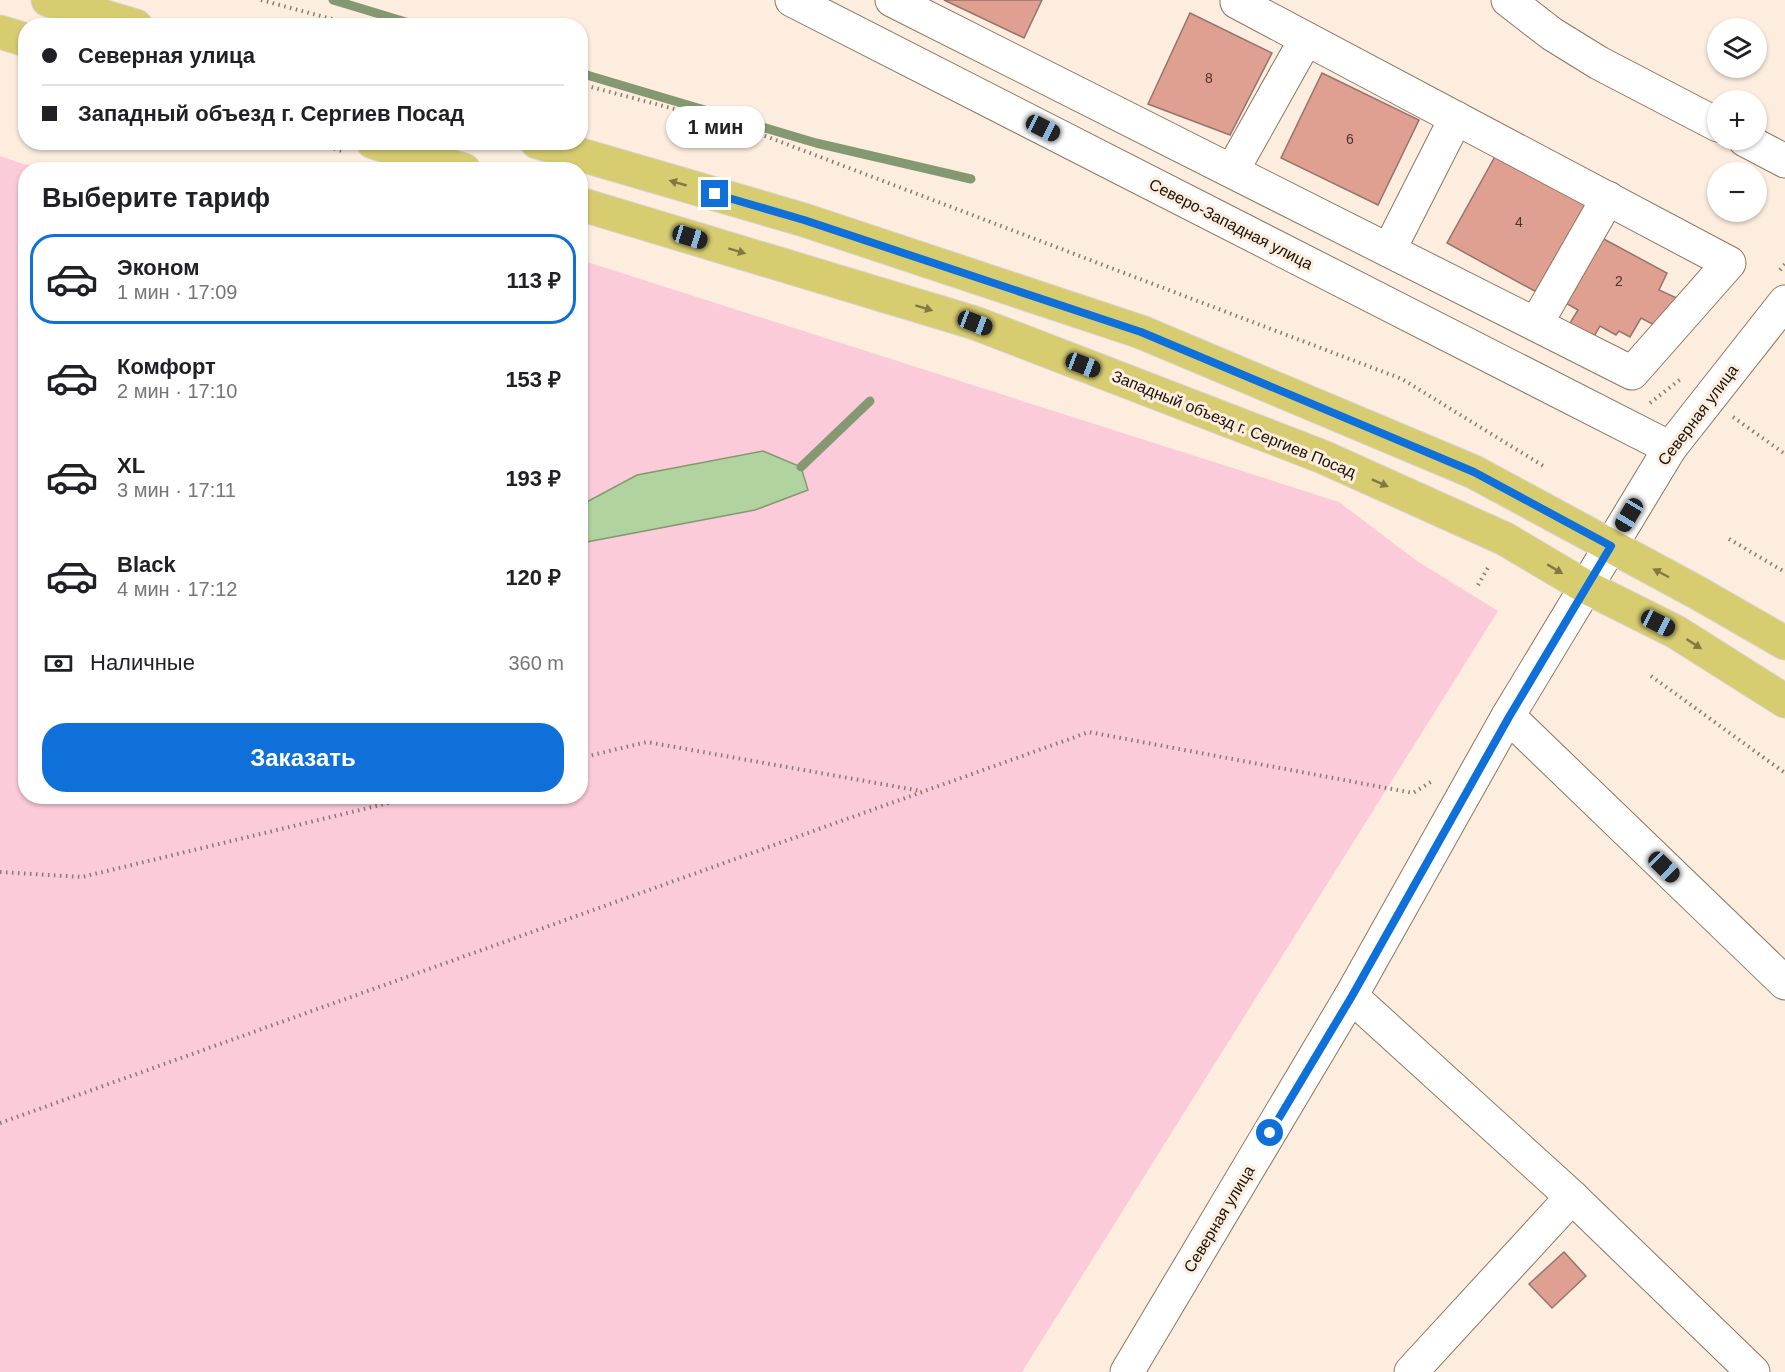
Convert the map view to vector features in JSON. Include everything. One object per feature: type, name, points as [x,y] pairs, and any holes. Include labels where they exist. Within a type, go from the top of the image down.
[{"type":"main road","points":[[48,0],[109,18]]},
{"type":"main road","points":[[0,32],[18,38]]},
{"type":"main road","points":[[399,150],[438,162]]},
{"type":"main road","points":[[564,150],[804,220],[1141,332],[1474,472],[1785,643]]},
{"type":"main road","name":"Западный объезд г. Сергиев Посад","points":[[588,206],[975,323],[1323,457],[1505,539],[1586,587],[1676,632],[1785,701]]},
{"type":"street","name":"Северо-Западная улица","points":[[792,0],[1670,448]]},
{"type":"street","points":[[892,0],[1632,373],[1729,263],[1237,2]]},
{"type":"street","points":[[1508,0],[1552,34],[1599,63],[1707,119]]},
{"type":"street","points":[[1232,171],[1306,39]]},
{"type":"street","points":[[1389,250],[1456,118]]},
{"type":"street","points":[[1764,150],[1785,161]]},
{"type":"street","points":[[1536,324],[1608,198]]},
{"type":"street","name":"Северная улица","points":[[1127,1372],[1352,996],[1509,717],[1670,448],[1785,302]]},
{"type":"street","points":[[1509,717],[1785,983]]},
{"type":"street","points":[[1352,996],[1572,1197],[1753,1372]]},
{"type":"street","points":[[1411,1372],[1572,1197]]},
{"type":"path","points":[[261,0],[328,18]]},
{"type":"path","points":[[588,86],[739,126],[1402,379],[1545,467]]},
{"type":"path","points":[[1708,400],[1785,454]]},
{"type":"path","points":[[1730,539],[1785,572]]},
{"type":"path","points":[[1651,676],[1785,773]]},
{"type":"path","points":[[0,1123],[1089,732],[1413,793]]},
{"type":"path","points":[[588,756],[647,742],[923,792]]},
{"type":"path","points":[[0,872],[82,877],[385,804]]},
{"type":"shaded area","points":[[0,156],[18,162],[18,804],[588,804],[588,262],[1339,502],[1417,561],[1498,611],[1022,1372],[0,1372]]},
{"type":"shaded area","points":[[763,451],[801,467],[808,490],[755,510],[588,542],[588,501],[637,475]]},
{"type":"building","points":[[944,0],[1042,0],[1024,38]]},
{"type":"building","points":[[1190,13],[1272,53],[1230,135],[1148,104]]},
{"type":"building","points":[[1322,73],[1419,120],[1378,205],[1281,158]]},
{"type":"building","points":[[1497,153],[1589,201],[1540,294],[1447,243]]},
{"type":"building","points":[[1600,237],[1667,273],[1659,290],[1679,299],[1662,329],[1641,318],[1630,337],[1619,331],[1616,335],[1600,326],[1591,342],[1567,328],[1578,310],[1564,302]]},
{"type":"building","points":[[1564,1252],[1586,1276],[1552,1308],[1529,1284]]},
{"type":"waterway","points":[[333,0],[393,18]]},
{"type":"waterway","points":[[588,75],[816,143],[971,179]]},
{"type":"waterway","points":[[801,467],[870,401]]},
{"type":"route","points":[[715,194],[804,220],[1141,332],[1474,472],[1611,546],[1509,717],[1352,996],[1270,1133]]}]
